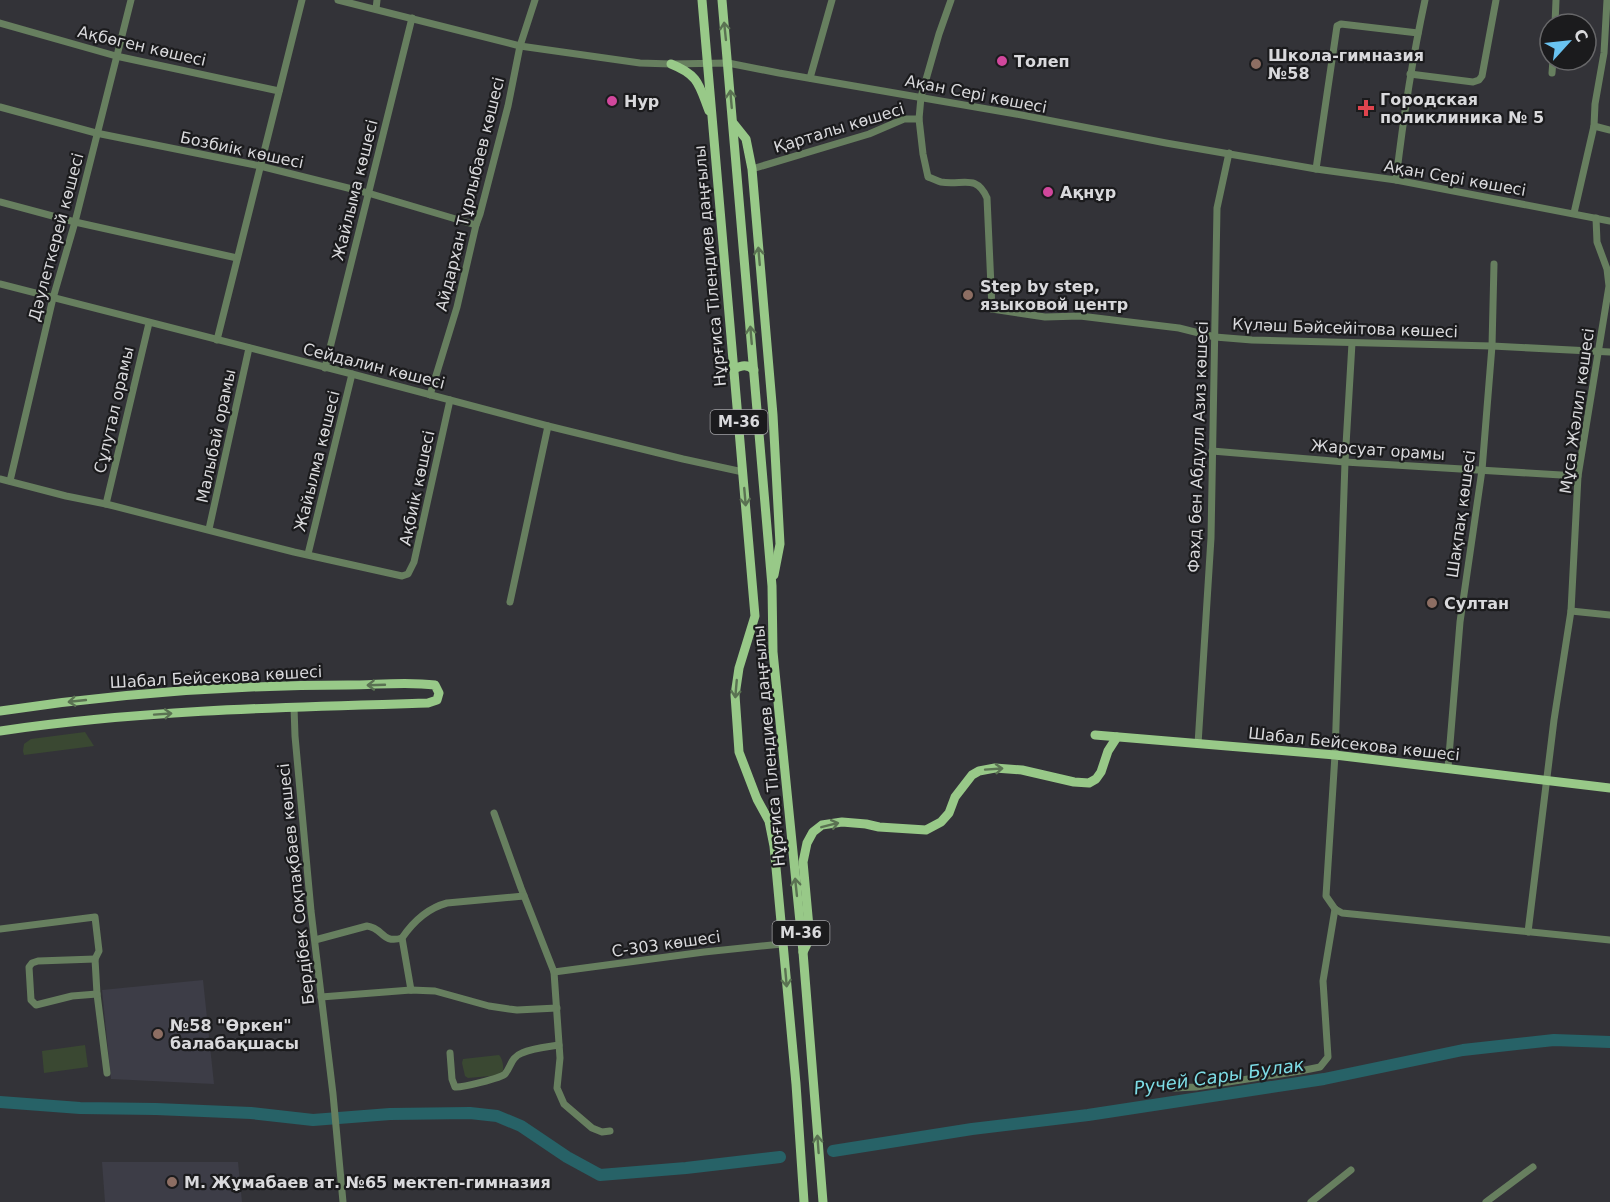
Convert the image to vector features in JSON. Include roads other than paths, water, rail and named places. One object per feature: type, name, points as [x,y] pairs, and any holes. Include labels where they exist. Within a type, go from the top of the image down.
[{"type":"main road","name":"Нұрғиса Тілендиев даңғылы","points":[[702,0],[754,616],[739,668],[735,695],[739,752],[757,799],[769,821],[774,846],[796,1084],[804,1202]]},
{"type":"main road","name":"Нұрғиса Тілендиев даңғылы","points":[[722,0],[772,586],[773,652],[803,952],[823,1202]]},
{"type":"main road","points":[[671,64],[687,70],[698,82],[713,121]]},
{"type":"main road","points":[[734,123],[746,139],[752,169],[773,415],[780,544],[772,586]]},
{"type":"main road","points":[[742,226],[754,192]]},
{"type":"main road","points":[[734,369],[745,365],[754,370]]},
{"type":"main road","points":[[754,616],[772,615]]},
{"type":"main road","name":"Шабал Бейсекова көшесі","points":[[0,711],[42,704],[203,689],[296,685],[421,683],[435,685],[438,688],[439,697],[428,703],[294,706],[129,716],[0,731]]},
{"type":"main road","name":"Шабал Бейсекова көшесі","points":[[1095,735],[1335,755],[1610,788]]},
{"type":"main road","points":[[803,952],[810,938],[804,862],[807,843],[813,832],[822,825],[842,822],[926,830],[950,813],[955,797],[972,776],[979,771],[995,768],[1022,770],[1074,782],[1089,783],[1101,772],[1108,751],[1117,737]]},
{"type":"main road","points":[[796,1084],[814,1082]]},
{"type":"street","name":"Дәулеткерей көшесі","points":[[10,481],[53,298],[75,222],[131,0]]},
{"type":"street","points":[[217,340],[302,0]]},
{"type":"street","name":"Ақан Сері көшесі","points":[[338,0],[520,46],[640,63],[728,63],[1166,143],[1316,169],[1396,180],[1610,221]]},
{"type":"street","points":[[376,9],[377,0]]},
{"type":"street","name":"Айдархан Тұрлыбаев көшесі","points":[[430,395],[457,307],[508,106],[520,46],[535,0]]},
{"type":"street","points":[[810,78],[832,0]]},
{"type":"street","name":"Қарталы көшесі","points":[[752,169],[869,134],[904,118],[920,119],[921,97],[951,0]]},
{"type":"street","points":[[1396,180],[1410,74],[1425,0]]},
{"type":"street","points":[[1410,74],[1473,82],[1479,80],[1482,75],[1496,0]]},
{"type":"street","points":[[1574,213],[1594,126],[1595,104],[1607,52],[1606,0]]},
{"type":"street","name":"Жайлыма көшесі","points":[[325,368],[412,18]]},
{"type":"street","name":"Ақбөген көшесі","points":[[0,23],[116,56],[279,91]]},
{"type":"street","points":[[1316,169],[1337,26],[1341,24],[1418,33]]},
{"type":"street","name":"Бозбиік көшесі","points":[[0,106],[96,133],[260,166],[368,193],[476,225]]},
{"type":"street","name":"Күләш Бәйсейітова көшесі","points":[[920,119],[923,154],[928,177],[942,182],[971,182],[978,184],[984,190],[987,198],[992,309],[1045,317],[1080,316],[1179,328],[1215,337],[1252,340],[1492,346],[1610,352]]},
{"type":"street","points":[[1594,126],[1610,129]]},
{"type":"street","name":"Фахд бен Абдулл Азиз көшесі","points":[[1198,744],[1210,538],[1217,208],[1229,153]]},
{"type":"street","points":[[0,202],[75,222],[237,258]]},
{"type":"street","name":"Мұса Жәлил көшесі","points":[[1528,932],[1570,611],[1578,476],[1608,286],[1607,269],[1597,243],[1596,218]]},
{"type":"street","name":"Шақпақ көшесі","points":[[1448,768],[1460,622],[1482,470],[1492,346],[1494,264]]},
{"type":"street","name":"Сейдалин көшесі","points":[[0,284],[548,426],[743,472]]},
{"type":"street","name":"Сұлутал орамы","points":[[106,504],[149,323]]},
{"type":"street","points":[[1352,343],[1345,462],[1335,755],[1326,896],[1342,913],[1610,940]]},
{"type":"street","name":"Малыбай орамы","points":[[209,529],[249,348]]},
{"type":"street","name":"Жайылма көшесі","points":[[308,554],[352,374]]},
{"type":"street","name":"Ақбиік көшесі","points":[[308,554],[402,576],[408,574],[414,562],[450,400]]},
{"type":"street","points":[[510,602],[548,426]]},
{"type":"street","name":"Жарсуат орамы","points":[[1212,451],[1345,462],[1578,476]]},
{"type":"street","points":[[0,479],[308,554]]},
{"type":"street","points":[[1570,611],[1610,615]]},
{"type":"street","name":"Бердібек Соқпақбаев көшесі","points":[[294,706],[315,939],[343,1202]]},
{"type":"street","points":[[494,813],[554,972],[560,1059],[557,1088],[564,1104],[592,1128],[602,1132],[610,1131]]},
{"type":"street","points":[[315,939],[367,926],[374,927],[388,940],[395,940],[402,938],[416,920],[436,906],[447,903],[524,897]]},
{"type":"street","points":[[1174,1088],[1196,1087],[1300,1071],[1320,1067],[1325,1062],[1328,1057],[1323,981],[1333,906]]},
{"type":"street","points":[[0,929],[95,917],[99,951],[95,959],[97,994],[107,1073]]},
{"type":"street","points":[[402,938],[411,990]]},
{"type":"street","name":"С-303 көшесі","points":[[554,972],[704,951],[782,944]]},
{"type":"street","points":[[95,959],[38,961],[29,967],[31,1000],[36,1005],[72,996],[97,994]]},
{"type":"street","points":[[321,997],[411,990],[435,991],[489,1006],[518,1010],[557,1008]]},
{"type":"street","points":[[450,1053],[452,1078],[456,1087],[461,1088],[500,1078],[520,1053],[559,1045]]},
{"type":"street","points":[[1486,1202],[1533,1167]]},
{"type":"street","points":[[1311,1202],[1351,1170]]},
{"type":"waterway","name":"Ручей Сары Булак","points":[[833,1151],[1324,1079],[1463,1050],[1554,1040],[1610,1042]]},
{"type":"waterway","points":[[0,1102],[80,1108],[251,1113],[313,1120],[390,1114],[470,1113],[497,1116],[521,1126],[567,1157],[600,1175],[780,1157]]},
{"type":"place","name":"Толеп","points":[[1002,61]]},
{"type":"place","name":"Школа-гимназия №58","points":[[1256,64]]},
{"type":"place","name":"Нур","points":[[612,101]]},
{"type":"place","name":"Городская поликлиника № 5","points":[[1366,108]]},
{"type":"place","name":"Ақнұр","points":[[1048,192]]},
{"type":"place","name":"Step by step, языковой центр","points":[[968,295]]},
{"type":"place","name":"Султан","points":[[1432,603]]},
{"type":"place","name":"№58 \"Өркен\" балабақшасы","points":[[158,1034]]},
{"type":"place","name":"М. Жұмабаев ат. №65 мектеп-гимназия","points":[[172,1182]]}]
